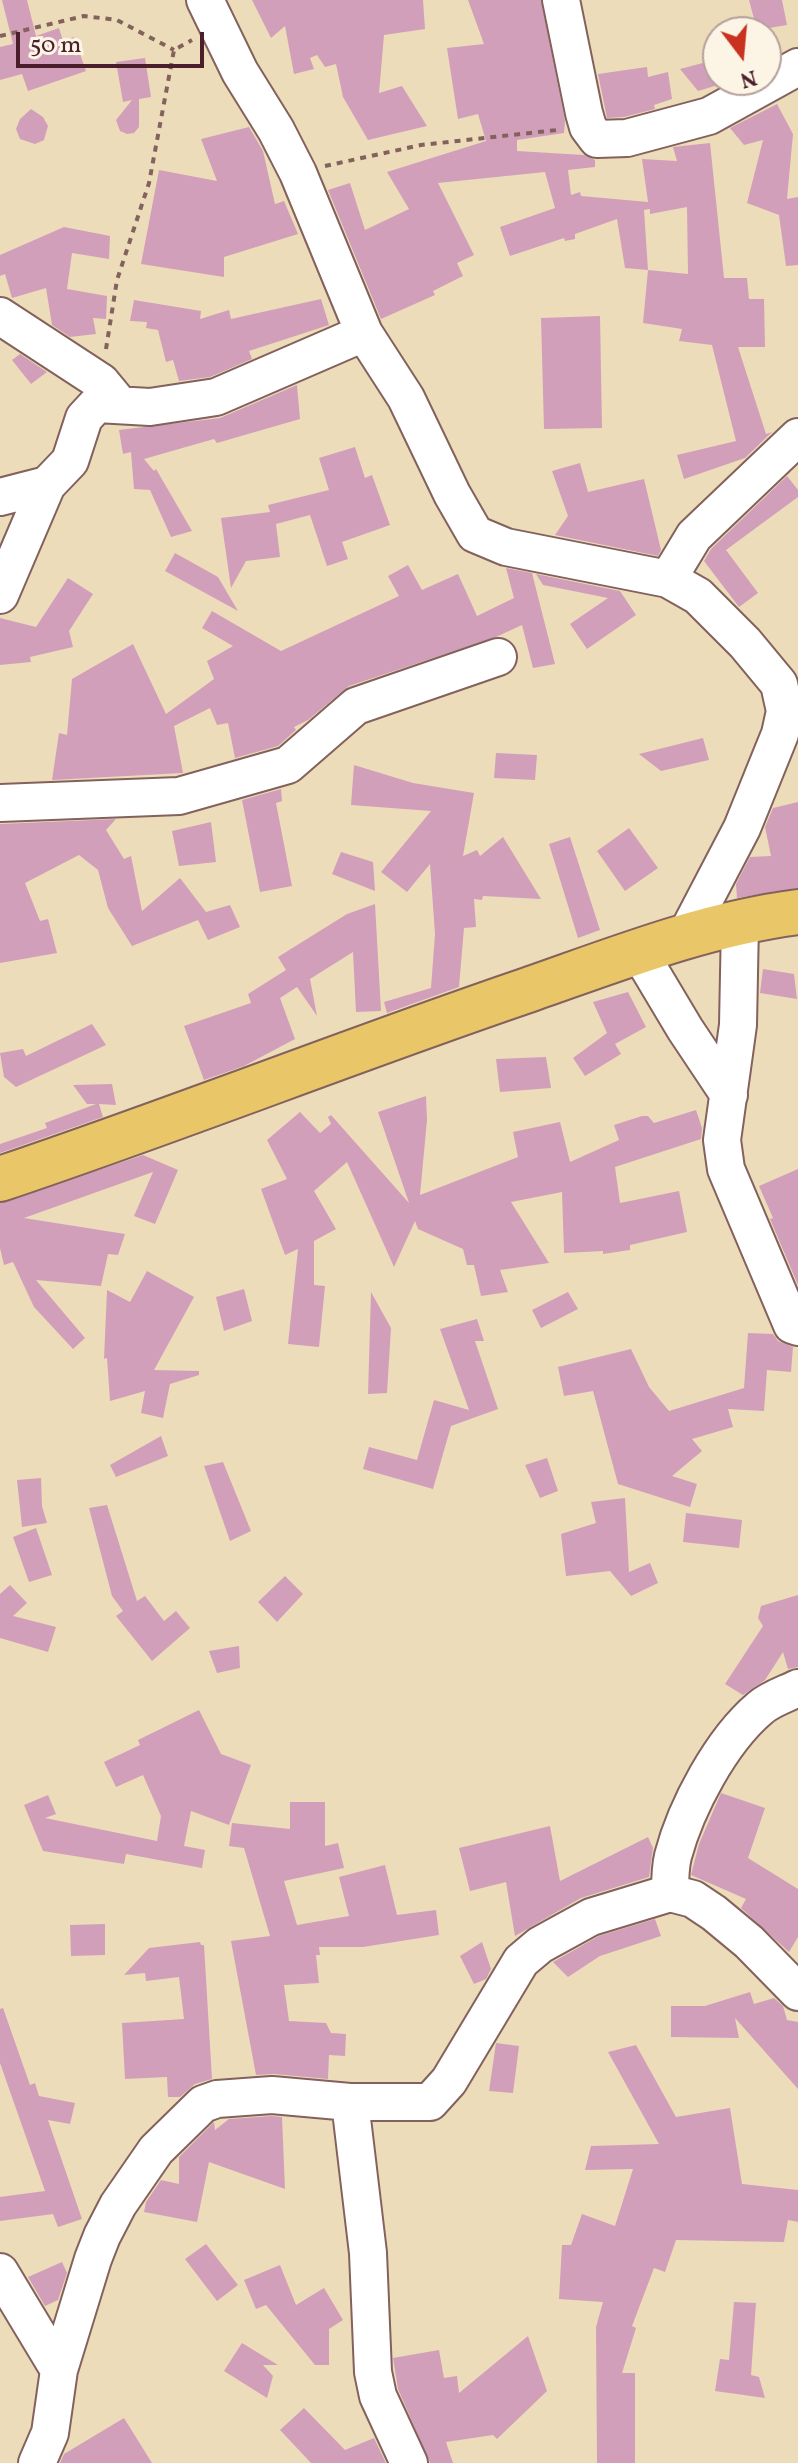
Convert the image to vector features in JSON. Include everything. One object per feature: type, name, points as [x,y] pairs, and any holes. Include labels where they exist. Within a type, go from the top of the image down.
[{"type":"main road","points":[[0,1179],[428,1024],[639,952],[740,923],[798,912]]},
{"type":"street","points":[[561,0],[588,127],[597,139],[627,138],[709,116],[798,67]]},
{"type":"street","points":[[212,13],[240,72],[298,173],[364,333],[406,398],[452,494],[475,534],[506,547],[668,579],[698,596],[745,643],[779,684],[785,711],[780,734],[742,828],[685,937]]},
{"type":"street","points":[[0,316],[110,394],[150,407],[216,397],[364,333]]},
{"type":"street","points":[[0,595],[47,485],[70,461],[84,418],[110,394]]},
{"type":"street","points":[[668,579],[694,536],[798,437]]},
{"type":"street","points":[[0,497],[47,485]]},
{"type":"street","points":[[0,803],[179,796],[288,765],[356,706],[498,657]]},
{"type":"street","points":[[740,923],[738,1025],[722,1140],[726,1169],[792,1325],[798,1327]]},
{"type":"street","points":[[639,952],[729,1095]]},
{"type":"street","points":[[670,1893],[672,1859],[682,1829],[713,1766],[739,1728],[762,1706],[798,1688]]},
{"type":"street","points":[[37,2463],[50,2433],[59,2370],[93,2259],[118,2205],[156,2150],[203,2104],[217,2099],[272,2095],[350,2102],[430,2102],[449,2081],[521,1961],[530,1952],[591,1917],[670,1893],[693,1899],[714,1913],[749,1942],[798,1992]]},
{"type":"street","points":[[350,2102],[368,2253],[373,2372],[378,2396],[409,2463]]},
{"type":"street","points":[[0,2272],[59,2370]]},
{"type":"path","points":[[110,394],[117,280],[149,183],[174,50],[212,13]]},
{"type":"path","points":[[0,36],[84,16],[117,20],[174,50]]},
{"type":"path","points":[[298,173],[421,145],[588,127]]},
{"type":"building","points":[[2,0],[27,0],[36,36],[59,28],[63,41],[74,37],[86,71],[28,91],[22,74],[0,80],[0,47],[13,44]]},
{"type":"building","points":[[252,0],[423,0],[425,29],[384,35],[379,93],[402,86],[427,126],[368,140],[343,97],[336,64],[325,67],[317,55],[310,58],[314,69],[294,74],[285,26],[271,38]]},
{"type":"building","points":[[468,0],[541,0],[565,121],[564,133],[517,140],[517,151],[584,155],[595,160],[595,167],[568,170],[571,195],[580,192],[581,196],[648,202],[642,159],[677,161],[673,147],[710,143],[724,278],[747,278],[749,299],[764,299],[765,347],[738,347],[766,434],[772,432],[745,458],[684,479],[677,455],[736,441],[712,345],[679,341],[682,329],[643,323],[648,270],[625,268],[617,219],[575,234],[575,239],[565,241],[564,238],[510,256],[500,227],[555,208],[545,172],[438,183],[474,255],[457,263],[463,276],[433,291],[435,295],[381,319],[328,190],[350,183],[365,230],[409,209],[387,172],[486,141],[478,114],[458,119],[447,48],[484,44]],"holes":[[[687,207],[688,274],[648,270],[644,210],[650,209],[650,214]]]},
{"type":"building","points":[[749,0],[782,0],[787,25],[782,26],[782,16],[753,16]]},
{"type":"building","points":[[145,58],[151,97],[139,99],[139,127],[134,133],[127,134],[120,131],[116,120],[132,100],[123,102],[116,62]]},
{"type":"building","points":[[702,63],[702,90],[698,91],[680,69]]},
{"type":"building","points":[[647,67],[648,77],[668,72],[672,99],[654,105],[655,109],[607,118],[598,74]]},
{"type":"building","points":[[777,104],[793,134],[787,199],[798,197],[798,265],[786,266],[779,215],[747,203],[763,140],[744,145],[730,128]]},
{"type":"building","points":[[31,109],[43,117],[48,126],[44,140],[35,144],[20,139],[16,129],[20,119]]},
{"type":"building","points":[[249,127],[263,151],[275,204],[284,201],[298,234],[224,257],[224,277],[141,264],[159,170],[217,181],[201,139]]},
{"type":"building","points":[[64,227],[110,236],[109,259],[72,253],[67,289],[107,296],[106,319],[93,318],[96,334],[70,337],[52,325],[46,288],[12,298],[5,274],[0,276],[0,255]]},
{"type":"building","points":[[321,299],[329,325],[249,351],[252,359],[210,377],[179,381],[173,360],[166,362],[158,330],[146,328],[147,322],[130,321],[134,300],[201,311],[200,319],[229,310],[231,319]]},
{"type":"building","points":[[600,316],[602,428],[544,429],[541,318]]},
{"type":"building","points":[[20,354],[47,372],[31,384],[12,360]]},
{"type":"building","points":[[297,385],[300,419],[217,443],[214,439],[144,459],[154,471],[156,469],[192,531],[171,537],[150,490],[134,489],[131,452],[123,454],[119,430],[220,418]]},
{"type":"building","points":[[355,447],[365,478],[372,475],[390,525],[342,542],[348,559],[327,566],[310,515],[276,524],[280,557],[246,561],[231,588],[221,518],[270,512],[268,505],[329,490],[319,458]]},
{"type":"building","points":[[580,463],[588,492],[644,479],[661,550],[658,556],[555,535],[568,516],[552,471]]},
{"type":"building","points":[[787,476],[798,490],[798,497],[726,550],[758,593],[739,607],[704,561],[711,549]]},
{"type":"building","points":[[175,553],[218,577],[238,611],[165,571]]},
{"type":"building","points":[[408,565],[422,590],[458,574],[477,616],[514,598],[506,568],[532,573],[555,664],[533,668],[522,625],[496,637],[349,686],[308,720],[294,727],[296,730],[278,746],[235,758],[228,723],[217,725],[210,708],[174,726],[183,773],[52,780],[59,733],[67,735],[72,679],[133,644],[166,714],[214,679],[207,661],[233,646],[202,628],[212,611],[281,651],[399,596],[388,576]]},
{"type":"building","points":[[536,574],[620,591],[636,615],[587,649],[570,624],[608,598],[543,585]]},
{"type":"building","points":[[68,578],[93,594],[69,631],[73,647],[30,657],[31,662],[0,665],[0,618],[36,627]]},
{"type":"building","points":[[703,738],[709,760],[661,771],[639,754]]},
{"type":"building","points":[[496,753],[537,755],[535,780],[494,778]]},
{"type":"building","points":[[354,765],[413,783],[474,793],[463,856],[477,850],[480,856],[503,837],[541,899],[483,896],[482,900],[474,899],[476,927],[464,928],[459,987],[387,1013],[384,1002],[431,988],[435,934],[430,864],[407,892],[381,872],[431,811],[351,805]]},
{"type":"building","points":[[281,789],[282,801],[276,803],[292,886],[260,892],[242,800]]},
{"type":"building","points":[[798,802],[798,888],[737,898],[736,884],[750,857],[771,856],[765,827],[773,808]]},
{"type":"building","points":[[116,819],[106,830],[124,859],[131,856],[142,911],[180,878],[206,912],[230,905],[240,927],[208,940],[198,920],[132,946],[108,908],[98,870],[79,855],[25,883],[40,921],[48,919],[57,953],[0,963],[0,824]]},
{"type":"building","points":[[211,822],[216,862],[179,866],[172,831]]},
{"type":"building","points":[[629,828],[658,868],[625,891],[597,851]]},
{"type":"building","points":[[570,837],[600,930],[578,938],[549,844]]},
{"type":"building","points":[[341,852],[373,862],[375,891],[332,874]]},
{"type":"building","points":[[375,904],[381,1011],[356,1012],[353,952],[310,979],[317,1016],[297,987],[280,998],[295,1039],[244,1066],[204,1080],[184,1026],[251,1003],[248,994],[286,970],[278,957],[347,914]]},
{"type":"building","points":[[763,969],[794,974],[797,999],[760,993]]},
{"type":"building","points":[[628,992],[646,1027],[615,1044],[621,1054],[585,1076],[573,1058],[607,1033],[593,1002]]},
{"type":"building","points":[[92,1024],[106,1045],[16,1087],[4,1077],[0,1053],[23,1049],[26,1056]]},
{"type":"building","points":[[546,1057],[551,1088],[500,1092],[496,1059]]},
{"type":"building","points":[[112,1084],[116,1105],[99,1104],[103,1117],[0,1153],[0,1144],[47,1128],[45,1123],[96,1104],[87,1104],[73,1085]]},
{"type":"building","points":[[426,1096],[427,1120],[420,1195],[518,1157],[513,1132],[560,1122],[570,1162],[619,1140],[614,1125],[642,1116],[648,1116],[654,1123],[696,1110],[702,1128],[701,1139],[615,1167],[620,1203],[679,1191],[687,1232],[630,1245],[630,1250],[603,1254],[603,1251],[564,1253],[562,1192],[511,1202],[549,1263],[500,1270],[508,1292],[481,1296],[474,1265],[467,1265],[463,1249],[418,1229],[415,1221],[394,1267],[347,1162],[314,1191],[336,1229],[314,1241],[314,1285],[325,1286],[319,1347],[288,1344],[298,1249],[285,1255],[261,1189],[287,1179],[267,1140],[300,1112],[320,1133],[331,1124],[328,1117],[331,1115],[409,1203],[378,1112]]},
{"type":"building","points":[[143,1155],[178,1170],[155,1224],[134,1216],[153,1172],[24,1218],[125,1234],[118,1255],[108,1254],[101,1286],[36,1280],[85,1338],[73,1349],[34,1307],[13,1262],[4,1265],[0,1248],[0,1203]]},
{"type":"building","points":[[798,1169],[798,1285],[759,1186]]},
{"type":"building","points":[[147,1271],[194,1297],[154,1370],[199,1371],[199,1375],[170,1384],[163,1418],[141,1413],[145,1391],[110,1401],[107,1358],[104,1359],[107,1290],[130,1302]]},
{"type":"building","points":[[244,1289],[252,1321],[224,1331],[216,1297]]},
{"type":"building","points":[[371,1292],[391,1328],[387,1393],[368,1394]]},
{"type":"building","points":[[568,1292],[578,1309],[541,1328],[532,1310]]},
{"type":"building","points":[[477,1319],[484,1341],[475,1341],[498,1409],[451,1426],[433,1489],[363,1469],[369,1447],[417,1460],[434,1400],[469,1410],[440,1329]]},
{"type":"building","points":[[748,1333],[773,1334],[778,1341],[793,1347],[791,1372],[767,1370],[764,1411],[728,1409],[733,1427],[692,1439],[702,1451],[672,1476],[697,1484],[690,1507],[618,1484],[593,1391],[564,1396],[558,1367],[631,1349],[649,1387],[669,1411],[744,1388]]},
{"type":"building","points":[[161,1436],[168,1456],[116,1477],[110,1465]]},
{"type":"building","points":[[547,1458],[558,1491],[540,1498],[525,1465]]},
{"type":"building","points":[[223,1462],[251,1531],[230,1541],[204,1466]]},
{"type":"building","points":[[41,1478],[42,1506],[47,1523],[22,1527],[17,1480]]},
{"type":"building","points":[[625,1498],[629,1572],[650,1563],[658,1583],[631,1596],[610,1571],[566,1576],[561,1534],[596,1523],[591,1502]]},
{"type":"building","points":[[107,1505],[137,1601],[145,1596],[164,1621],[176,1611],[190,1628],[152,1661],[116,1616],[123,1611],[112,1596],[89,1508]]},
{"type":"building","points":[[686,1513],[742,1520],[739,1548],[683,1542]]},
{"type":"building","points":[[36,1528],[52,1575],[29,1582],[13,1537]]},
{"type":"building","points":[[285,1576],[303,1594],[277,1622],[258,1602]]},
{"type":"building","points":[[10,1585],[27,1603],[13,1616],[56,1627],[48,1652],[0,1638],[0,1594]]},
{"type":"building","points":[[798,1595],[798,1667],[788,1669],[783,1652],[765,1680],[743,1695],[725,1684],[763,1626],[758,1618],[761,1606]]},
{"type":"building","points":[[239,1646],[240,1668],[217,1673],[209,1651]]},
{"type":"building","points":[[199,1710],[221,1754],[251,1765],[229,1825],[191,1811],[184,1846],[205,1850],[202,1868],[126,1854],[124,1864],[43,1851],[24,1805],[48,1795],[56,1814],[45,1818],[157,1841],[161,1816],[143,1775],[116,1787],[104,1762],[140,1745],[138,1740]]},
{"type":"building","points":[[721,1793],[765,1808],[748,1858],[798,1889],[798,1937],[789,1952],[741,1908],[746,1899],[691,1875],[699,1844]]},
{"type":"building","points":[[290,1802],[325,1802],[325,1846],[338,1843],[344,1868],[284,1881],[297,1925],[349,1916],[339,1877],[385,1865],[397,1915],[436,1910],[439,1935],[363,1947],[319,1947],[320,1955],[316,1955],[319,1983],[284,1985],[289,2021],[326,2023],[331,2033],[346,2034],[345,2056],[329,2055],[328,2079],[256,2075],[231,1941],[270,1936],[244,1848],[229,1846],[232,1823],[290,1829]]},
{"type":"building","points":[[550,1826],[560,1881],[648,1837],[653,1848],[649,1877],[581,1898],[515,1936],[506,1882],[470,1891],[459,1848]]},
{"type":"building","points":[[655,1919],[661,1936],[600,1956],[568,1977],[553,1962],[599,1936]]},
{"type":"building","points":[[105,1924],[105,1955],[71,1956],[70,1925]]},
{"type":"building","points":[[200,1942],[204,1945],[212,2079],[195,2084],[180,2097],[168,2097],[167,2077],[125,2079],[122,2023],[184,2019],[179,1977],[146,1981],[145,1973],[124,1975],[149,1948]]},
{"type":"building","points":[[482,1942],[491,1969],[486,1979],[474,1984],[460,1956]]},
{"type":"building","points":[[750,1992],[754,2004],[774,1998],[783,2006],[787,2020],[798,2022],[798,2089],[735,2018],[739,2038],[671,2037],[671,2006],[705,2006]]},
{"type":"building","points":[[3,2008],[30,2085],[35,2083],[39,2096],[75,2103],[70,2124],[48,2120],[82,2219],[58,2227],[53,2214],[0,2221],[0,2197],[45,2191],[0,2063],[0,2009]]},
{"type":"building","points":[[496,2043],[519,2046],[513,2093],[489,2091]]},
{"type":"building","points":[[636,2045],[676,2117],[730,2108],[742,2184],[798,2190],[798,2222],[788,2220],[784,2242],[676,2240],[665,2272],[654,2268],[632,2326],[636,2328],[622,2373],[635,2373],[635,2463],[597,2463],[596,2327],[603,2302],[559,2299],[562,2245],[571,2245],[582,2214],[615,2226],[633,2169],[585,2170],[591,2146],[659,2144],[608,2052]]},
{"type":"building","points":[[282,2117],[285,2189],[209,2162],[197,2222],[144,2212],[146,2202],[161,2180],[179,2184],[179,2157],[214,2122],[215,2130],[229,2119]]},
{"type":"building","points":[[206,2244],[238,2285],[217,2301],[185,2259]]},
{"type":"building","points":[[62,2262],[67,2273],[58,2300],[45,2306],[28,2277]]},
{"type":"building","points":[[280,2265],[296,2305],[324,2288],[343,2320],[329,2329],[329,2365],[315,2365],[266,2305],[256,2309],[244,2280]]},
{"type":"building","points":[[734,2302],[756,2303],[751,2375],[759,2377],[765,2398],[715,2391],[720,2359],[729,2360]]},
{"type":"building","points":[[528,2336],[547,2391],[497,2439],[493,2435],[446,2442],[453,2463],[430,2463],[398,2389],[393,2358],[439,2350],[444,2378],[457,2376],[459,2393]]},
{"type":"building","points":[[242,2343],[278,2365],[263,2365],[273,2376],[267,2398],[224,2371]]},
{"type":"building","points":[[304,2408],[345,2450],[374,2438],[386,2463],[311,2463],[280,2430]]},
{"type":"building","points":[[124,2418],[152,2463],[60,2463],[64,2454]]}]
